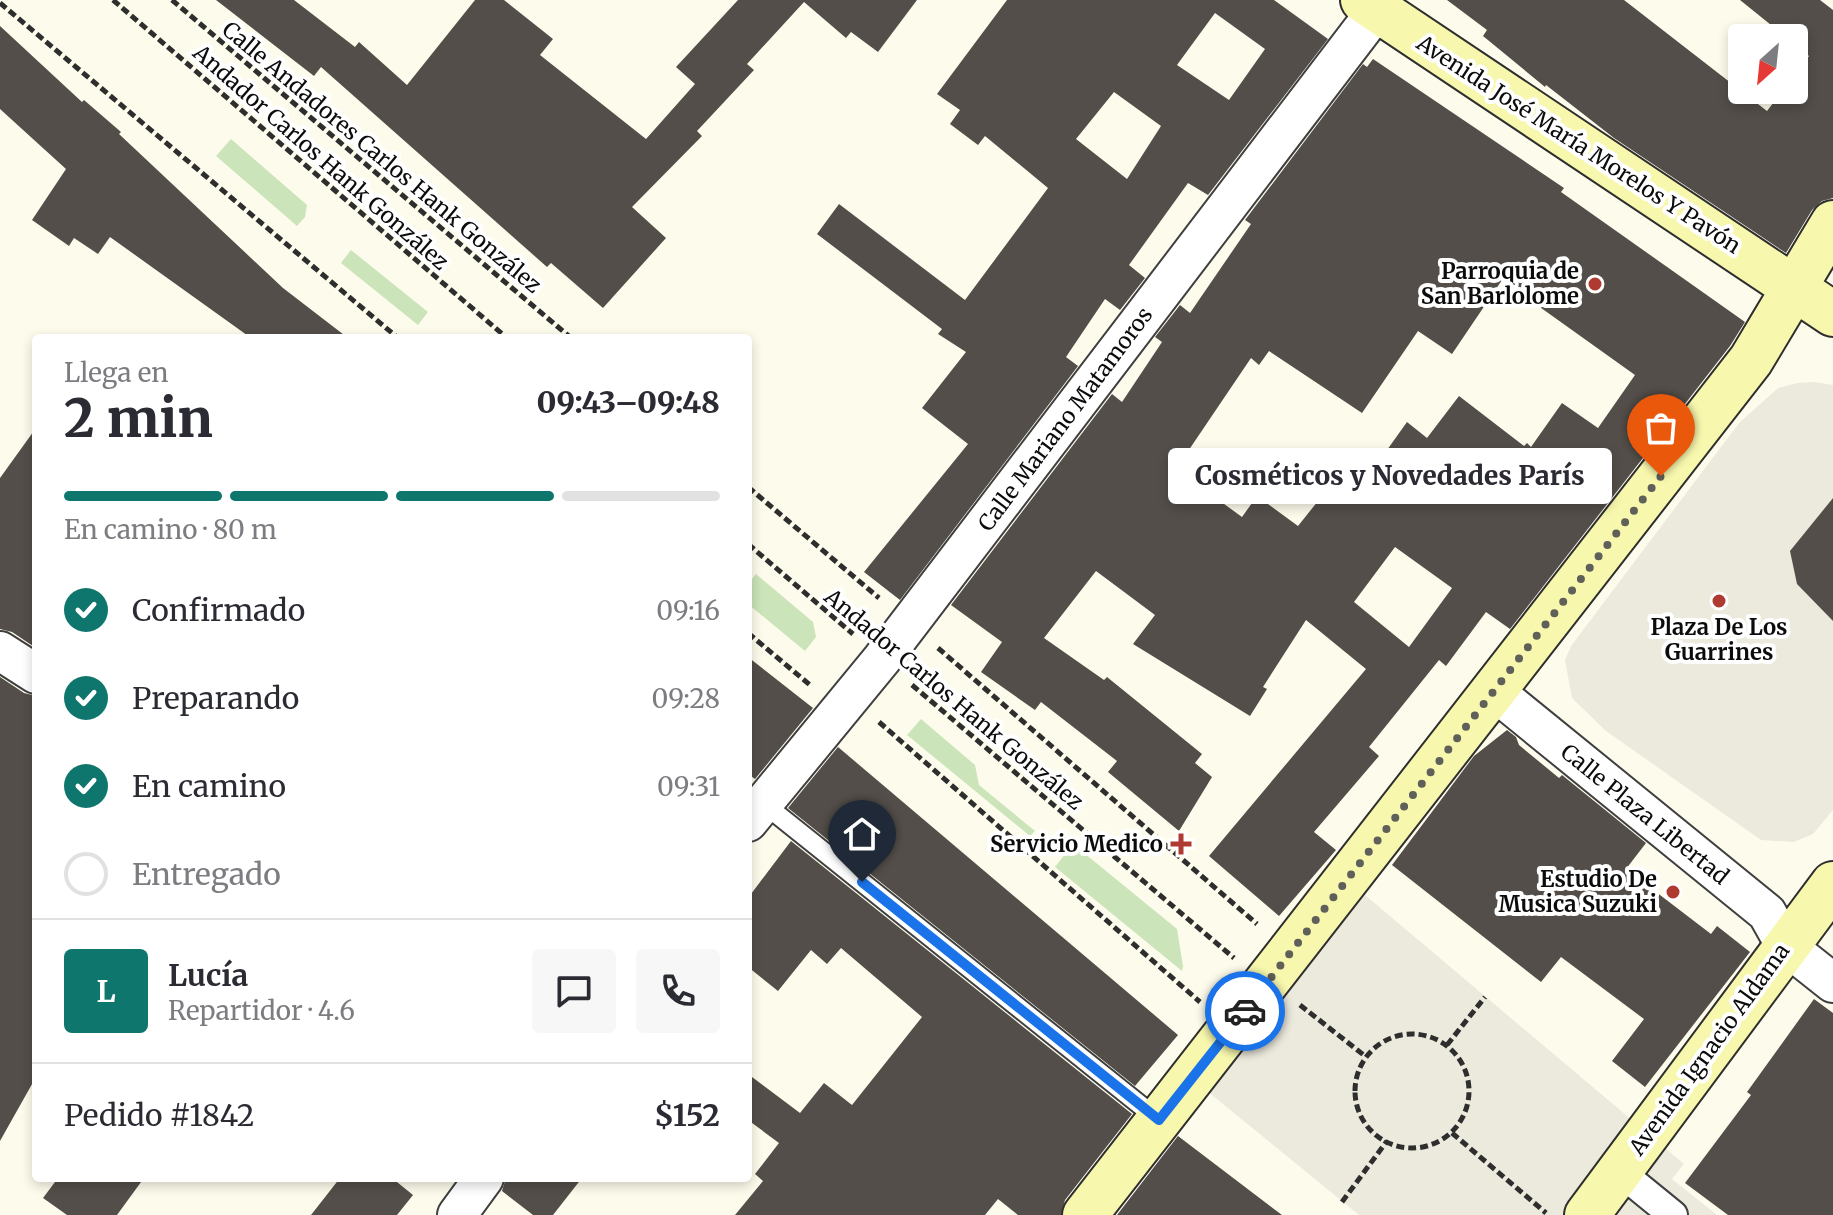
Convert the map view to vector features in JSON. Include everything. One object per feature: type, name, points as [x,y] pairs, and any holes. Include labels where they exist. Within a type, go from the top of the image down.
[{"type":"main road","name":"Avenida José María Morelos Y Pavón","points":[[1370,5],[1795,287]]},
{"type":"main road","points":[[1085,1215],[1751,360],[1833,223]]},
{"type":"main road","points":[[1795,287],[1833,314]]},
{"type":"main road","name":"Avenida Ignacio Aldama","points":[[1587,1215],[1833,884]]},
{"type":"street","name":"Calle Mariano Matamoros","points":[[755,813],[909,624],[1370,5]]},
{"type":"street","points":[[0,651],[32,671]]},
{"type":"street","name":"Calle Plaza Libertad","points":[[1494,691],[1767,913],[1785,945]]},
{"type":"street","points":[[1785,945],[1833,983]]},
{"type":"street","points":[[1619,1171],[1673,1215]]},
{"type":"street","points":[[457,1215],[481,1182]]},
{"type":"lane","points":[[755,813],[1159,1120]]},
{"type":"path","name":"Andador Carlos Hank González","points":[[113,0],[502,334]]},
{"type":"path","name":"Calle Andadores Carlos Hank González","points":[[172,0],[566,334]]},
{"type":"path","points":[[0,3],[393,334]]},
{"type":"path","points":[[752,490],[909,624]]},
{"type":"path","name":"Andador Carlos Hank González","points":[[752,547],[882,659],[1278,969]]},
{"type":"path","name":"Andador Carlos Hank González","points":[[909,624],[1278,969],[1286,995],[1365,1056]]},
{"type":"path","points":[[752,636],[846,705],[1231,1028]]},
{"type":"path","points":[[1447,1045],[1485,997]]},
{"type":"path","points":[[1413,1033],[1431,1036],[1447,1045],[1460,1059],[1469,1077],[1470,1097],[1464,1117],[1452,1133],[1436,1143],[1416,1149],[1396,1146],[1378,1138],[1357,1109],[1354,1090],[1365,1056],[1379,1043],[1413,1033]]},
{"type":"path","points":[[1452,1133],[1548,1215]]},
{"type":"path","points":[[1342,1202],[1387,1141]]},
{"type":"green space","points":[[231,139],[307,205],[305,217],[297,226],[216,156]]},
{"type":"green space","points":[[351,250],[428,312],[418,325],[341,263]]},
{"type":"green space","points":[[756,574],[813,622],[816,637],[805,651],[752,607],[752,579]]},
{"type":"green space","points":[[921,719],[975,765],[979,785],[1035,831],[1030,836],[907,735]]},
{"type":"green space","points":[[1073,844],[1177,929],[1182,971],[1055,867]]},
{"type":"shaded area","name":"Plaza De Los Guarrines","points":[[1815,382],[1833,385],[1833,810],[1813,834],[1794,842],[1761,840],[1606,731],[1572,698],[1565,660],[1571,646],[1739,423],[1778,388]]},
{"type":"shaded area","points":[[1365,895],[1684,1164],[1672,1179],[1717,1215],[1359,1215],[1207,1091]]},
{"type":"building","points":[[216,0],[294,0],[355,47],[359,42],[407,85],[475,0],[504,0],[553,39],[540,55],[646,139],[695,84],[676,67],[738,0],[917,0],[878,52],[851,32],[846,38],[804,2],[747,64],[754,70],[697,131],[702,136],[632,207],[666,238],[603,308],[551,263],[547,267],[321,67],[314,76]]},
{"type":"building","points":[[1007,0],[1274,0],[1328,39],[1208,195],[1188,183],[1129,265],[1145,278],[1120,310],[1105,299],[1066,357],[1078,366],[900,600],[864,572],[968,444],[922,408],[966,352],[938,334],[942,329],[817,234],[839,204],[965,300],[1048,188],[985,136],[978,145],[950,124],[960,110],[937,94]],"holes":[[[1215,13],[1265,49],[1229,100],[1177,65]],[[1114,92],[1161,126],[1127,179],[1076,139]]]},
{"type":"building","points":[[1447,0],[1624,0],[1728,81],[1728,104],[1758,104],[1767,111],[1772,104],[1808,104],[1808,24],[1770,24],[1740,0],[1820,0],[1833,10],[1833,198],[1822,201],[1812,210],[1786,253],[1614,138],[1545,87],[1483,36],[1487,30]]},
{"type":"building","points":[[0,26],[82,102],[84,100],[121,132],[119,134],[283,288],[343,334],[245,334],[110,237],[98,254],[74,238],[69,246],[32,220],[66,169],[0,109]]},
{"type":"building","points":[[1373,59],[1564,188],[1561,192],[1745,322],[1730,346],[1510,629],[1486,612],[1446,666],[1439,660],[1369,747],[1379,756],[1314,832],[1336,850],[1279,916],[1209,856],[1366,669],[1306,620],[1263,687],[1267,689],[1250,716],[1133,644],[1155,615],[1096,571],[1044,638],[1104,680],[1107,677],[1202,754],[1195,763],[1212,777],[1179,831],[1108,772],[1117,761],[1041,702],[1035,710],[981,672],[1002,642],[951,605],[1112,394],[1122,402],[1162,342],[1155,337],[1180,305],[1190,313],[1251,224],[1245,220],[1363,64],[1367,67]],"holes":[[[1502,280],[1635,375],[1598,428],[1562,403],[1531,447],[1527,443],[1524,446],[1459,396],[1427,438],[1407,422],[1357,492],[1340,481],[1327,500],[1322,496],[1298,526],[1257,496],[1242,517],[1176,469],[1251,358],[1259,365],[1269,351],[1362,413],[1418,331],[1452,354]],[[1395,547],[1452,588],[1409,647],[1354,602]]]},
{"type":"building","points":[[32,434],[32,645],[12,632],[0,629],[0,478]]},
{"type":"building","points":[[1833,498],[1833,621],[1797,584],[1790,551]]},
{"type":"building","points":[[752,660],[813,708],[755,779],[752,777]]},
{"type":"building","points":[[0,677],[32,695],[32,1084],[0,1141]]},
{"type":"building","points":[[1507,730],[1516,737],[1519,745],[1559,778],[1562,775],[1646,843],[1626,869],[1711,934],[1717,926],[1750,952],[1645,1087],[1612,1061],[1644,1019],[1561,957],[1541,982],[1392,865],[1474,756]]},
{"type":"building","points":[[838,747],[1178,1035],[1135,1086],[788,808]]},
{"type":"building","points":[[791,841],[1132,1114],[1065,1200],[1061,1215],[1018,1215],[998,1199],[985,1215],[735,1215],[763,1181],[755,1174],[779,1143],[752,1123],[752,1077],[800,1113],[824,1083],[852,1105],[922,1017],[841,948],[827,964],[811,950],[778,991],[752,970],[752,893]]},
{"type":"building","points":[[1814,999],[1833,1013],[1833,1215],[1728,1215],[1685,1183],[1751,1095],[1747,1092]]},
{"type":"building","points":[[1178,1136],[1282,1215],[1117,1215]]},
{"type":"building","points":[[55,1182],[141,1182],[117,1215],[67,1215],[43,1198]]},
{"type":"building","points":[[337,1182],[397,1182],[413,1195],[397,1215],[311,1215]]},
{"type":"building","points":[[505,1182],[579,1182],[553,1215],[533,1215],[502,1191]]},
{"type":"way so far","points":[[1245,1011],[1661,476]]},
{"type":"place","name":"Parroquia de San Barlolome","points":[[1595,284]]},
{"type":"place","name":"Cosméticos y Novedades París","points":[[1661,476]]},
{"type":"place","name":"Plaza De Los Guarrines","points":[[1719,601]]},
{"type":"place","name":"Servicio Medico","points":[[1181,844]]},
{"type":"place","name":"Estudio De Musica Suzuki","points":[[1673,892]]},
{"type":"route","points":[[862,882],[1159,1120],[1245,1011]]}]
